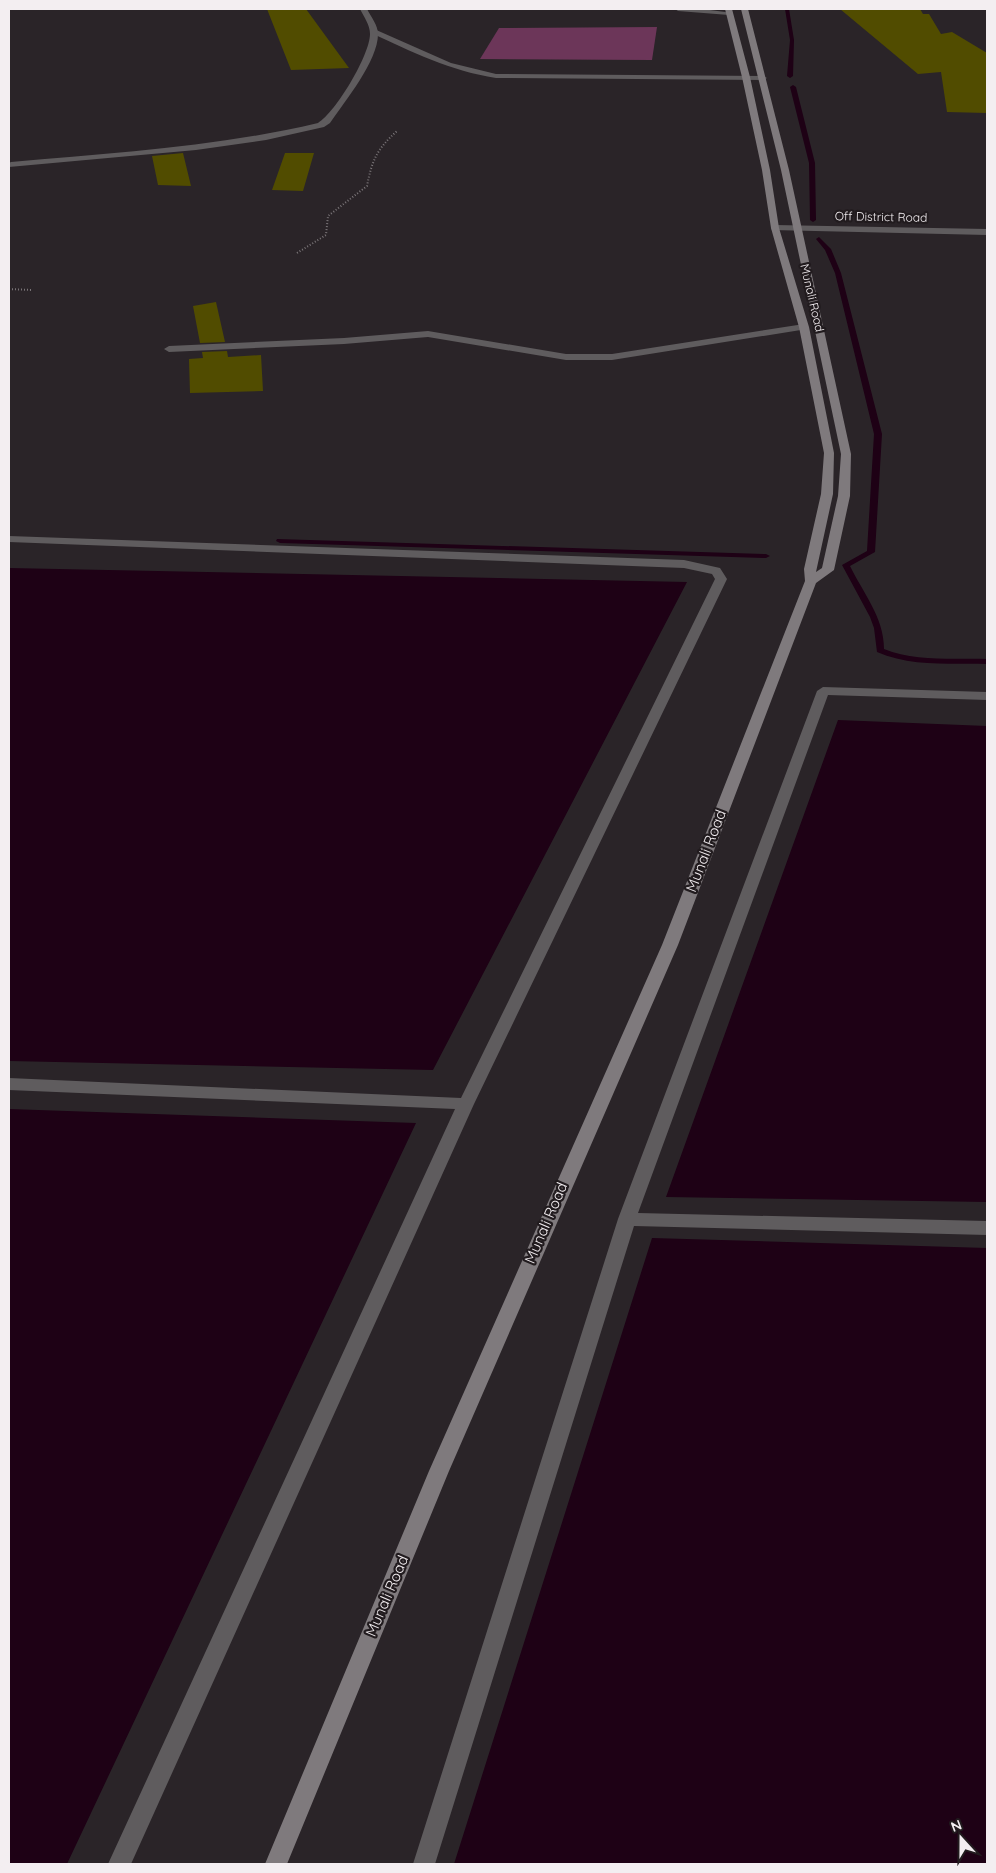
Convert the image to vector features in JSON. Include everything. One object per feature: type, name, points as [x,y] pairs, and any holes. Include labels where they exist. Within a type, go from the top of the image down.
[{"type":"main road","name":"Munali Road","points":[[744,9],[763,78],[846,454],[844,496],[828,570],[811,581]]},
{"type":"main road","name":"Munali Road","points":[[276,1864],[443,1462],[564,1182],[670,945],[811,581],[810,568],[827,494],[829,453],[804,327],[775,228],[766,170],[746,77],[729,11]]},
{"type":"street","points":[[11,165],[196,148],[266,138],[314,128],[327,121],[358,74],[374,41],[374,31],[364,9]]},
{"type":"street","points":[[678,9],[729,11]]},
{"type":"street","points":[[374,31],[445,65],[465,71],[496,76],[763,78]]},
{"type":"street","name":"Off District Road","points":[[775,228],[987,232]]},
{"type":"street","points":[[169,349],[344,341],[428,334],[556,356],[612,357],[804,327]]},
{"type":"street","points":[[9,539],[684,564],[716,571],[721,579],[466,1104],[119,1864]]},
{"type":"street","points":[[424,1864],[628,1219],[823,691],[987,696]]},
{"type":"street","points":[[9,1084],[466,1104]]},
{"type":"street","points":[[628,1219],[987,1228]]},
{"type":"path","points":[[297,254],[326,235],[328,216],[367,186],[372,162],[384,144],[397,131]]},
{"type":"path","points":[[9,289],[32,290]]},
{"type":"shaded area","points":[[657,27],[652,60],[480,59],[499,28]]},
{"type":"shaded area","points":[[9,568],[687,582],[433,1070],[9,1061]]},
{"type":"shaded area","points":[[838,720],[987,726],[987,1202],[666,1197]]},
{"type":"shaded area","points":[[9,1109],[416,1123],[67,1864],[9,1864]]},
{"type":"shaded area","points":[[652,1238],[987,1248],[987,1864],[454,1864]]},
{"type":"building","points":[[267,9],[306,9],[349,68],[291,70]]},
{"type":"building","points":[[840,9],[920,9],[923,14],[929,14],[941,34],[952,32],[987,53],[987,113],[947,112],[941,72],[918,74]]},
{"type":"building","points":[[183,153],[191,186],[158,185],[152,156]]},
{"type":"building","points":[[285,153],[314,153],[303,191],[272,190]]},
{"type":"building","points":[[216,302],[225,342],[200,343],[193,306]]},
{"type":"building","points":[[227,351],[228,357],[261,355],[263,391],[190,393],[189,359],[203,358],[202,352]]},
{"type":"waterway","points":[[787,9],[792,40],[790,76]]},
{"type":"waterway","points":[[793,87],[812,163],[813,220]]},
{"type":"waterway","points":[[819,239],[828,249],[838,273],[878,434],[871,552],[846,565],[874,617],[878,628],[880,650],[916,659],[987,662]]},
{"type":"waterway","points":[[280,541],[766,556]]}]
